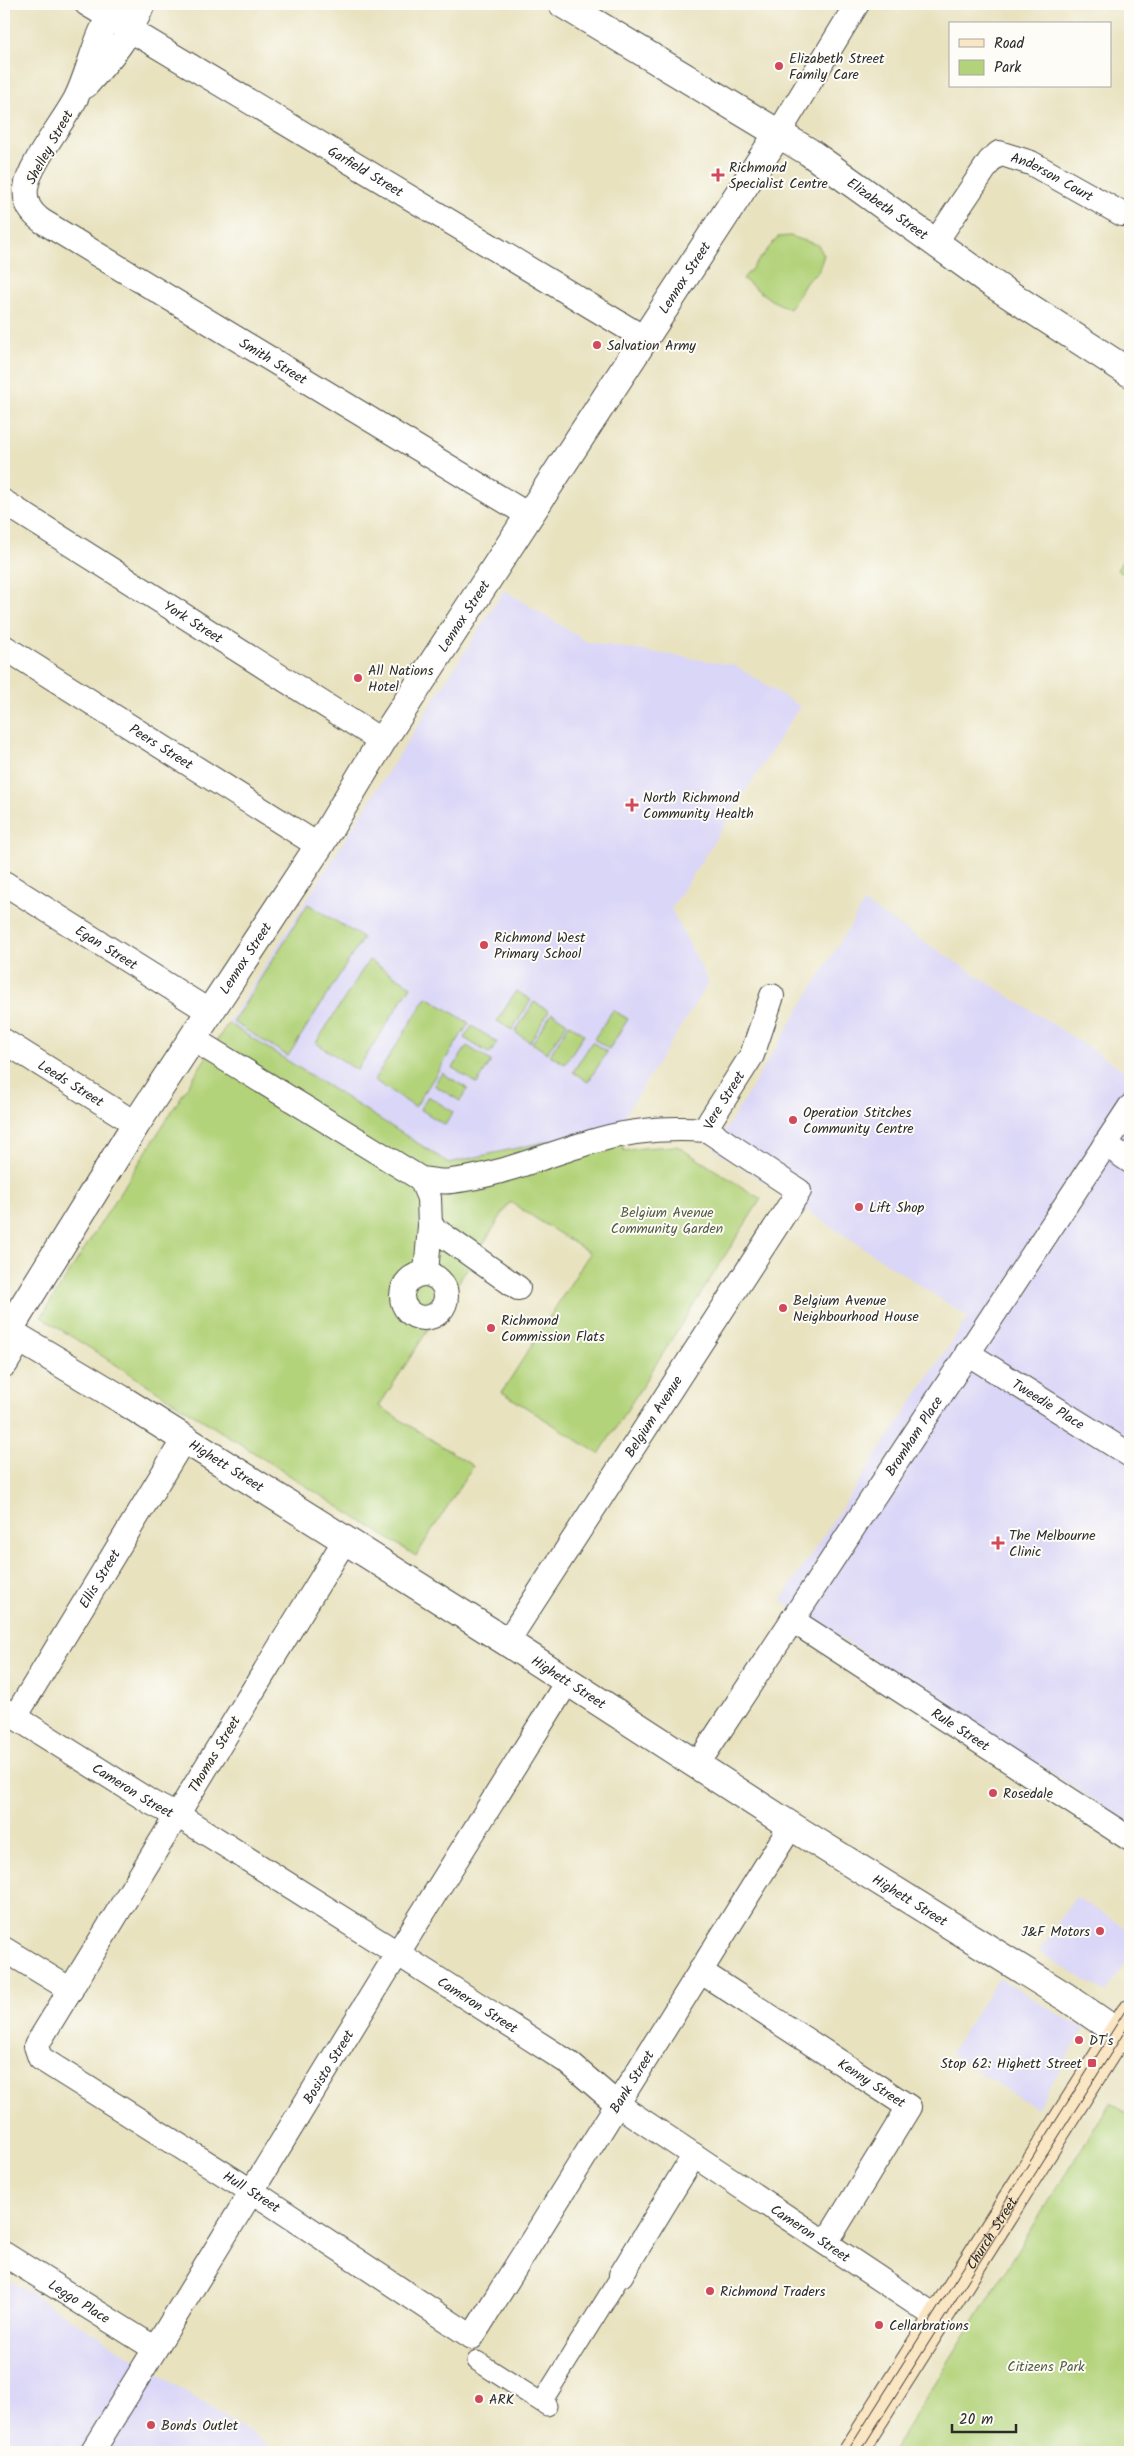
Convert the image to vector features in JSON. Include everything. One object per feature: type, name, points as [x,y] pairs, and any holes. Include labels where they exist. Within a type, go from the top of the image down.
[{"type":"main road","name":"Church Street","points":[[853,2452],[1126,2029]]},
{"type":"street","name":"Garfield Street","points":[[87,4],[114,10],[131,30],[644,338]]},
{"type":"street","name":"Shelley Street","points":[[76,97],[122,45],[143,4]]},
{"type":"street","name":"Elizabeth Street","points":[[563,4],[809,152],[990,282],[1130,374]]},
{"type":"street","name":"Lennox Street","points":[[4,1363],[10,1333],[136,1124],[319,846],[382,741],[778,134],[857,4]]},
{"type":"street","name":"Shelley Street","points":[[26,198],[28,179],[76,97],[101,31],[114,10]]},
{"type":"street","name":"Anderson Court","points":[[935,243],[990,161],[999,153],[1031,162],[1122,214]]},
{"type":"street","name":"Smith Street","points":[[26,198],[31,212],[42,221],[530,516]]},
{"type":"street","name":"York Street","points":[[4,502],[382,741]]},
{"type":"street","name":"Peers Street","points":[[4,647],[319,846]]},
{"type":"street","name":"Egan Street","points":[[4,883],[210,1012]]},
{"type":"street","name":"Vere Street","points":[[772,996],[752,1055],[710,1121],[708,1130],[799,1191]]},
{"type":"street","points":[[193,1039],[421,1179],[450,1182],[490,1174],[593,1141],[630,1133],[672,1129],[708,1130]]},
{"type":"street","name":"Leeds Street","points":[[4,1041],[136,1124]]},
{"type":"street","name":"Bromham Place","points":[[697,1765],[1130,1107]]},
{"type":"street","points":[[1105,1144],[1130,1161]]},
{"type":"street","points":[[421,1179],[429,1198],[430,1226],[426,1273]]},
{"type":"street","name":"Belgium Avenue","points":[[507,1642],[799,1191]]},
{"type":"street","points":[[430,1226],[518,1288]]},
{"type":"street","name":"Highett Street","points":[[10,1333],[507,1642],[790,1826],[1066,1997],[1126,2029]]},
{"type":"street","name":"Tweedie Place","points":[[967,1353],[1130,1455]]},
{"type":"street","name":"Ellis Street","points":[[9,1713],[184,1440]]},
{"type":"street","name":"Thomas Street","points":[[36,2046],[345,1540]]},
{"type":"street","name":"Rule Street","points":[[792,1620],[1130,1839]]},
{"type":"street","name":"Bosisto Street","points":[[92,2452],[397,1953],[567,1682]]},
{"type":"street","name":"Cameron Street","points":[[9,1713],[175,1817],[187,1821],[569,2064],[617,2104],[938,2318]]},
{"type":"street","name":"Bank Street","points":[[472,2337],[790,1826]]},
{"type":"street","points":[[4,1949],[70,1990]]},
{"type":"street","name":"Kenny Street","points":[[700,1971],[909,2107],[826,2243]]},
{"type":"street","name":"Hull Street","points":[[36,2046],[40,2058],[252,2192],[472,2337]]},
{"type":"street","points":[[477,2361],[545,2404],[694,2155]]},
{"type":"street","name":"Leggo Place","points":[[4,2254],[154,2348]]},
{"type":"shaded area","name":"Richmond West Primary School","points":[[504,590],[587,642],[734,665],[800,706],[671,909],[709,982],[618,1126],[449,1163],[228,1023]]},
{"type":"shaded area","points":[[864,903],[1130,1074],[1130,1823],[781,1600],[968,1317],[714,1149]]},
{"type":"shaded area","points":[[1075,1896],[1130,1931],[1130,1954],[1106,1993],[1039,1952]]},
{"type":"shaded area","points":[[999,1978],[1084,2029],[1037,2109],[950,2053]]},
{"type":"shaded area","points":[[4,2276],[280,2452],[14,2452],[4,2446]]},
{"type":"green space","points":[[790,236],[818,245],[824,255],[818,272],[807,281],[790,309],[771,300],[743,279],[778,237]]},
{"type":"green space","points":[[1130,548],[1130,578],[1117,570]]},
{"type":"green space","points":[[308,904],[363,938],[288,1056],[233,1022]]},
{"type":"green space","points":[[369,960],[411,986],[357,1070],[316,1043]]},
{"type":"green space","points":[[516,991],[531,1000],[512,1030],[497,1021]]},
{"type":"green space","points":[[427,997],[469,1023],[415,1107],[374,1080]]},
{"type":"green space","points":[[534,1002],[549,1011],[530,1042],[515,1032]]},
{"type":"green space","points":[[613,1010],[628,1019],[609,1049],[594,1039]]},
{"type":"green space","points":[[552,1013],[567,1023],[547,1053],[532,1043]]},
{"type":"green space","name":"Belgium Avenue Community Garden","points":[[228,1023],[449,1163],[618,1126],[624,1151],[677,1146],[761,1199],[599,1454],[502,1392],[590,1253],[510,1202],[379,1406],[473,1466],[416,1556],[41,1317]]},
{"type":"green space","points":[[569,1024],[584,1034],[565,1064],[550,1055]]},
{"type":"green space","points":[[472,1026],[497,1042],[490,1054],[464,1038]]},
{"type":"green space","points":[[592,1042],[607,1052],[588,1082],[573,1072]]},
{"type":"green space","points":[[467,1046],[491,1061],[477,1084],[453,1068]]},
{"type":"green space","points":[[442,1073],[468,1089],[460,1101],[434,1085]]},
{"type":"green space","points":[[428,1096],[453,1112],[445,1125],[420,1109]]},
{"type":"green space","name":"Citizens Park","points":[[1110,2103],[1130,2115],[1130,2452],[892,2452]]},
{"type":"tram line","points":[[847,2452],[1130,2003]]},
{"type":"tram line","points":[[860,2452],[1130,2023]]},
{"type":"place","name":"Elizabeth Street Family Care","points":[[779,66]]},
{"type":"place","name":"Richmond Specialist Centre","points":[[718,175]]},
{"type":"place","name":"Salvation Army","points":[[597,345]]},
{"type":"place","name":"All Nations Hotel","points":[[358,678]]},
{"type":"place","name":"North Richmond Community Health","points":[[632,805]]},
{"type":"place","name":"Richmond West Primary School","points":[[484,945]]},
{"type":"place","name":"Operation Stitches Community Centre","points":[[793,1120]]},
{"type":"place","name":"Lift Shop","points":[[859,1207]]},
{"type":"place","name":"Belgium Avenue Neighbourhood House","points":[[783,1308]]},
{"type":"place","name":"Richmond Commission Flats","points":[[491,1328]]},
{"type":"place","name":"The Melbourne Clinic","points":[[998,1543]]},
{"type":"place","name":"Rosedale","points":[[993,1793]]},
{"type":"place","name":"J&F Motors","points":[[1100,1931]]},
{"type":"place","name":"DT's","points":[[1079,2040]]},
{"type":"place","name":"Stop 62: Highett Street","points":[[1092,2063]]},
{"type":"place","name":"Richmond Traders","points":[[710,2291]]},
{"type":"place","name":"Cellarbrations","points":[[879,2325]]},
{"type":"place","name":"ARK","points":[[479,2399]]},
{"type":"place","name":"Bonds Outlet","points":[[151,2425]]}]
